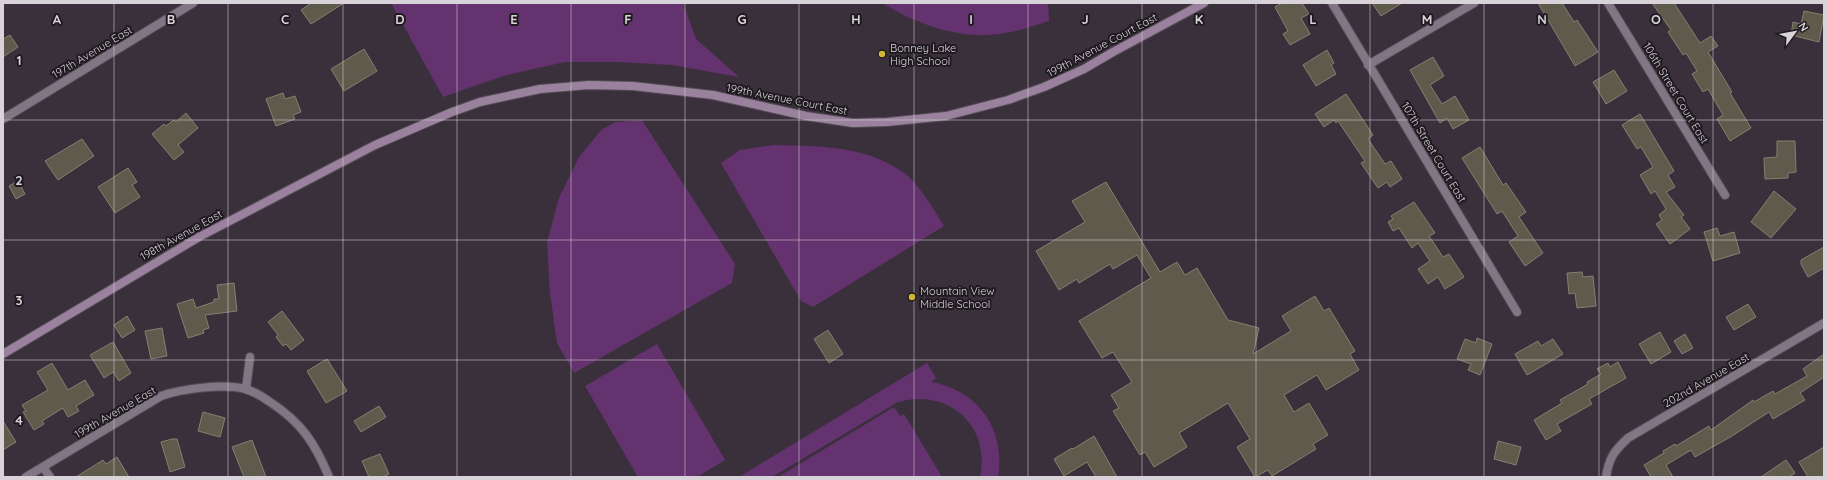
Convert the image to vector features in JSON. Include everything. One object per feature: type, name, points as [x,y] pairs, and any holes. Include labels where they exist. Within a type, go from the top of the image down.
[{"type":"main road","name":"199th Avenue Court East","points":[[375,145],[439,117],[480,102],[540,89],[589,85],[633,86],[713,96],[806,116],[853,123],[887,122],[946,116],[1008,100],[1044,87],[1084,69],[1204,3]]},
{"type":"main road","name":"198th Avenue East","points":[[3,354],[199,237],[375,145]]},
{"type":"street","name":"197th Avenue East","points":[[3,119],[193,3]]},
{"type":"street","name":"107th Street Court East","points":[[1332,3],[1517,312]]},
{"type":"street","points":[[1368,65],[1474,3]]},
{"type":"street","name":"106th Street Court East","points":[[1608,3],[1725,195]]},
{"type":"street","name":"202nd Avenue East","points":[[1606,477],[1614,451],[1628,438],[1824,323]]},
{"type":"street","points":[[250,357],[246,389],[283,411],[303,430],[323,462],[329,477]]},
{"type":"street","name":"199th Avenue East","points":[[26,477],[161,396],[203,388],[246,389]]},
{"type":"street","points":[[43,466],[50,477]]},
{"type":"shaded area","points":[[391,3],[683,3],[696,39],[739,77],[672,65],[620,62],[565,62],[503,76],[443,97]]},
{"type":"shaded area","points":[[882,3],[1048,3],[1049,21],[1011,32],[989,35],[972,35],[957,33],[926,24]]},
{"type":"shaded area","points":[[642,120],[735,264],[732,283],[574,373],[557,343],[550,293],[547,242],[559,198],[579,157],[602,129],[616,122]]},
{"type":"shaded area","points":[[773,145],[834,148],[849,150],[879,159],[908,176],[932,206],[944,226],[813,307],[801,301],[721,163],[740,150]]},
{"type":"shaded area","points":[[657,344],[725,460],[697,477],[638,477],[585,386]]},
{"type":"shaded area","points":[[927,363],[936,378],[931,382],[948,386],[962,393],[975,403],[985,414],[993,428],[998,443],[998,477],[980,477],[982,458],[979,441],[972,427],[962,415],[949,406],[933,400],[916,399],[898,402],[772,477],[739,477]]},
{"type":"shaded area","points":[[894,407],[900,416],[904,414],[942,477],[778,477]]},
{"type":"building","points":[[311,3],[344,3],[311,24],[301,10]]},
{"type":"building","points":[[1282,3],[1302,3],[1309,14],[1301,18],[1310,34],[1290,45],[1283,34],[1288,31],[1275,7]]},
{"type":"building","points":[[1372,3],[1402,3],[1381,16]]},
{"type":"building","points":[[1538,3],[1562,3],[1574,22],[1577,20],[1598,52],[1575,66]]},
{"type":"building","points":[[1652,3],[1674,3],[1700,43],[1711,36],[1718,46],[1708,52],[1751,128],[1730,141],[1717,119],[1723,115],[1708,89],[1703,92],[1692,74],[1697,71],[1686,53],[1683,55],[1668,32],[1671,30]]},
{"type":"building","points":[[1804,11],[1824,15],[1819,42],[1791,35],[1793,22],[1801,24]]},
{"type":"building","points":[[10,35],[18,47],[3,57],[3,39]]},
{"type":"building","points":[[364,49],[377,71],[344,91],[331,69]]},
{"type":"building","points":[[1327,50],[1334,63],[1331,65],[1336,74],[1316,86],[1303,65]]},
{"type":"building","points":[[1433,57],[1444,76],[1430,85],[1442,104],[1455,96],[1469,120],[1453,129],[1447,118],[1440,123],[1410,70]]},
{"type":"building","points":[[1614,70],[1627,91],[1606,104],[1593,82]]},
{"type":"building","points":[[283,93],[285,99],[295,96],[301,112],[293,115],[295,119],[276,126],[266,99]]},
{"type":"building","points":[[1346,94],[1373,135],[1368,139],[1385,164],[1391,161],[1402,179],[1390,187],[1387,182],[1378,188],[1361,163],[1365,161],[1338,121],[1336,123],[1334,120],[1324,127],[1315,114]]},
{"type":"building","points":[[186,113],[198,128],[178,145],[184,152],[174,160],[152,134],[164,124],[166,126],[174,120],[176,122]]},
{"type":"building","points":[[1640,114],[1674,171],[1668,175],[1675,187],[1666,192],[1684,215],[1681,217],[1690,229],[1670,244],[1656,224],[1662,220],[1659,215],[1666,209],[1655,191],[1651,194],[1640,175],[1653,167],[1641,147],[1637,149],[1622,125]]},
{"type":"building","points":[[82,139],[94,156],[58,180],[45,161]]},
{"type":"building","points":[[1777,141],[1795,141],[1796,172],[1788,173],[1788,178],[1765,179],[1764,158],[1777,157]]},
{"type":"building","points":[[1480,147],[1503,185],[1506,183],[1526,212],[1519,217],[1543,253],[1525,266],[1509,242],[1518,236],[1502,211],[1497,214],[1462,158]]},
{"type":"building","points":[[128,168],[137,182],[132,185],[140,197],[115,213],[98,187]]},
{"type":"building","points":[[18,181],[25,194],[16,199],[9,186]]},
{"type":"building","points":[[1106,182],[1160,272],[1177,262],[1185,275],[1197,268],[1228,320],[1259,328],[1253,354],[1291,331],[1282,316],[1315,296],[1324,311],[1329,308],[1355,351],[1350,354],[1359,370],[1326,390],[1317,375],[1284,395],[1294,412],[1309,403],[1328,435],[1313,444],[1316,449],[1272,476],[1268,470],[1255,477],[1237,447],[1250,439],[1228,403],[1179,433],[1187,447],[1154,467],[1145,452],[1140,455],[1113,411],[1119,408],[1111,395],[1132,382],[1113,352],[1102,358],[1079,321],[1151,278],[1137,255],[1113,269],[1110,264],[1079,283],[1077,279],[1059,290],[1036,251],[1085,222],[1072,201]]},
{"type":"building","points":[[1774,191],[1796,209],[1771,238],[1751,222]]},
{"type":"building","points":[[1414,202],[1435,233],[1429,236],[1443,257],[1449,254],[1464,277],[1445,289],[1438,277],[1428,284],[1418,269],[1430,261],[1418,243],[1412,248],[1399,228],[1393,231],[1388,222],[1393,219],[1391,216]]},
{"type":"building","points":[[1717,228],[1720,236],[1734,232],[1740,253],[1713,261],[1704,232]]},
{"type":"building","points":[[1824,247],[1824,268],[1808,277],[1801,264],[1801,260]]},
{"type":"building","points":[[1582,272],[1583,277],[1593,276],[1596,306],[1577,308],[1575,293],[1569,294],[1567,273]]},
{"type":"building","points":[[234,283],[237,311],[205,315],[209,328],[203,330],[204,333],[188,338],[177,304],[193,299],[196,308],[214,302],[214,299],[219,299],[217,285]]},
{"type":"building","points":[[1748,304],[1756,317],[1734,330],[1726,317]]},
{"type":"building","points":[[282,311],[304,340],[291,350],[286,344],[283,346],[276,337],[278,335],[268,322]]},
{"type":"building","points":[[127,316],[135,330],[122,338],[114,325]]},
{"type":"building","points":[[162,328],[167,356],[151,359],[145,331]]},
{"type":"building","points":[[828,330],[843,354],[829,363],[814,339]]},
{"type":"building","points":[[1660,332],[1671,352],[1651,364],[1639,344]]},
{"type":"building","points":[[1685,334],[1693,348],[1682,354],[1674,341]]},
{"type":"building","points":[[1477,338],[1492,344],[1480,375],[1468,370],[1471,364],[1457,359],[1465,339],[1476,343]]},
{"type":"building","points":[[1553,339],[1563,354],[1527,375],[1515,354],[1538,341],[1541,346]]},
{"type":"building","points":[[113,342],[131,373],[119,381],[113,372],[104,378],[90,355]]},
{"type":"building","points":[[1824,354],[1824,377],[1800,393],[1805,400],[1773,419],[1769,412],[1732,436],[1695,457],[1691,450],[1666,465],[1673,477],[1651,477],[1644,465],[1664,453],[1663,451],[1675,444],[1676,446],[1709,426],[1711,430],[1753,400],[1754,402],[1773,391],[1775,394],[1807,376],[1803,369]]},
{"type":"building","points":[[327,359],[347,391],[326,403],[307,371]]},
{"type":"building","points":[[1618,362],[1626,378],[1589,399],[1592,404],[1557,424],[1561,431],[1546,440],[1534,420],[1562,403],[1560,400],[1588,384],[1587,382],[1601,374],[1597,369],[1608,363],[1610,367]]},
{"type":"building","points":[[52,363],[68,390],[85,380],[94,395],[76,406],[79,411],[68,417],[63,408],[42,421],[44,424],[34,430],[23,412],[26,411],[22,405],[48,390],[37,372]]},
{"type":"building","points":[[379,406],[386,417],[361,432],[354,421]]},
{"type":"building","points":[[203,412],[225,418],[220,437],[198,431]]},
{"type":"building","points":[[3,421],[16,442],[3,450]]},
{"type":"building","points":[[1094,436],[1117,477],[1096,477],[1087,462],[1064,476],[1054,459]]},
{"type":"building","points":[[177,439],[185,467],[170,472],[161,442]]},
{"type":"building","points":[[252,440],[266,477],[244,477],[232,447]]},
{"type":"building","points":[[1498,441],[1521,447],[1516,465],[1494,459]]},
{"type":"building","points":[[1824,447],[1824,477],[1808,477],[1799,462]]},
{"type":"building","points":[[380,454],[389,474],[383,477],[369,477],[362,461]]},
{"type":"building","points":[[117,457],[129,477],[76,477],[103,460],[106,464]]},
{"type":"building","points":[[1786,460],[1795,473],[1789,477],[1761,477]]},
{"type":"place","name":"Bonney Lake High School","points":[[882,54]]},
{"type":"place","name":"Mountain View Middle School","points":[[912,297]]}]
